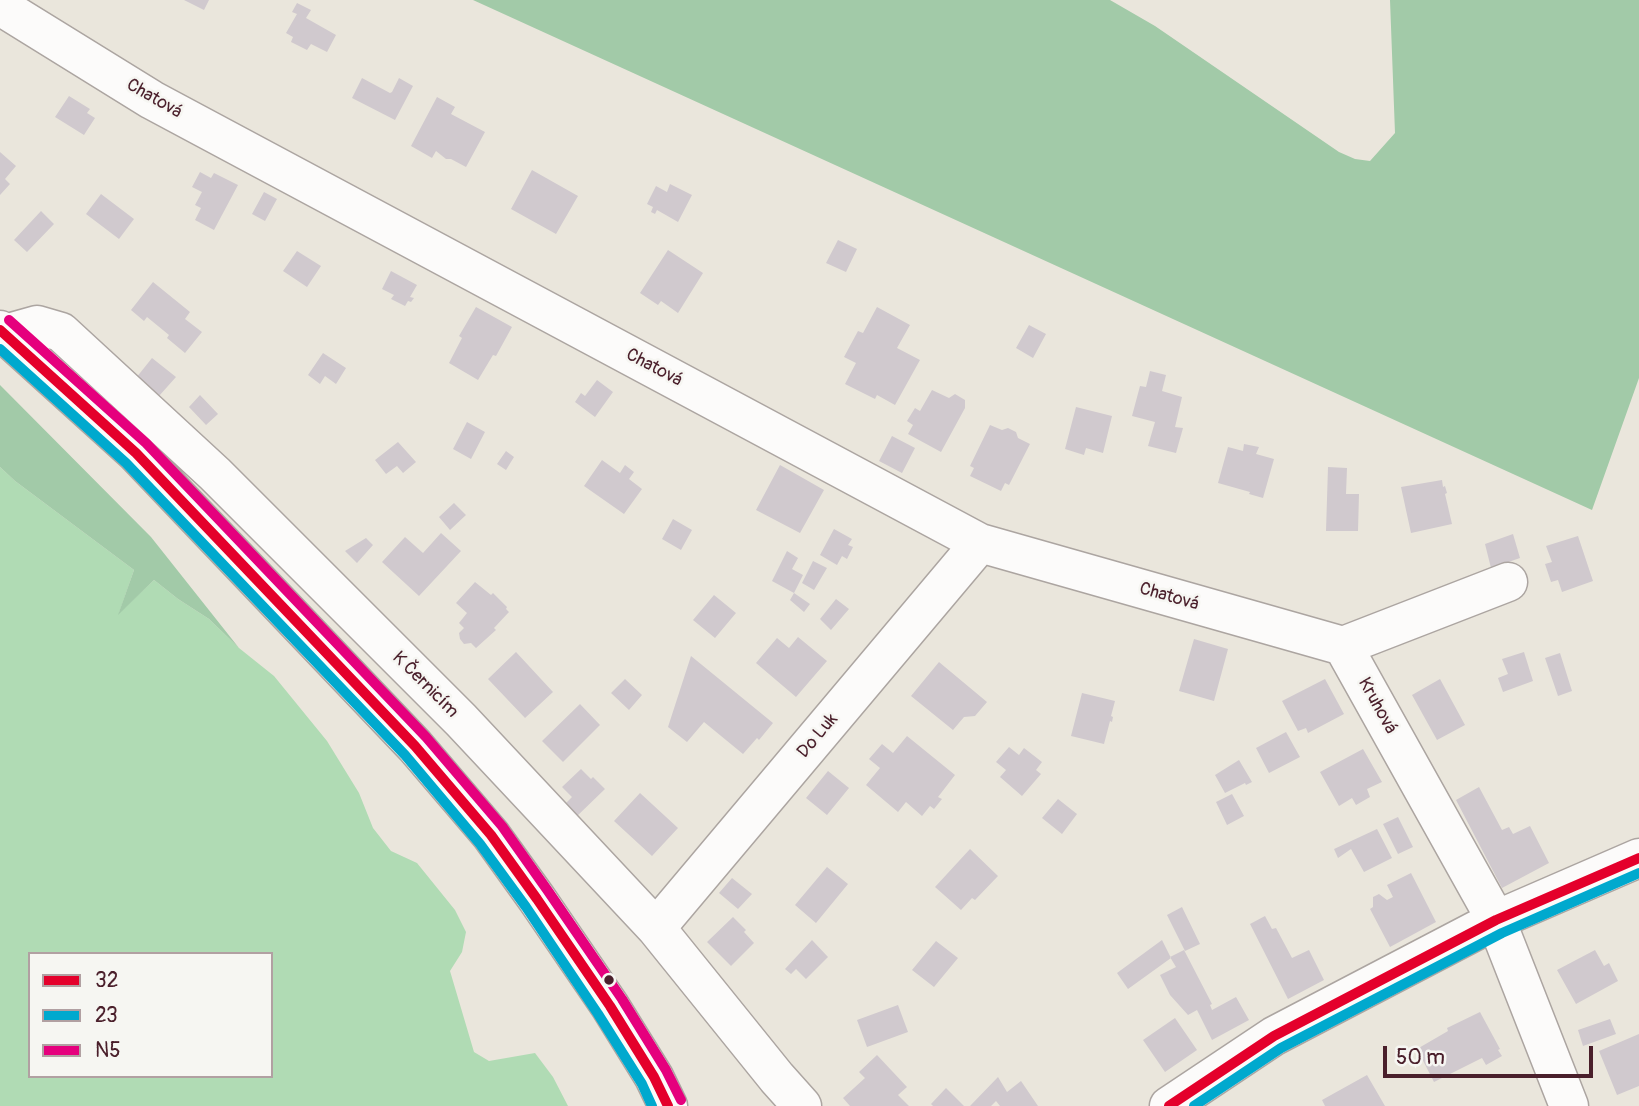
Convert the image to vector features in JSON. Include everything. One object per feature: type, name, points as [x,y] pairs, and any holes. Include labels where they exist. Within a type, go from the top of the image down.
[{"type":"street","name":"Chatová","points":[[0,6],[152,100],[980,543],[1343,646]]},
{"type":"street","name":"K Černicím","points":[[2,332],[37,325],[61,332],[225,484],[461,720],[656,928],[802,1106]]},
{"type":"street","points":[[2,332],[136,453],[415,746],[491,835],[550,919],[610,1006],[653,1077],[667,1106]]},
{"type":"street","name":"Do Luk","points":[[656,928],[980,543]]},
{"type":"street","points":[[1343,646],[1507,582]]},
{"type":"street","name":"Kruhová","points":[[1343,646],[1496,920],[1569,1106]]},
{"type":"street","points":[[1169,1106],[1274,1036],[1496,920],[1639,858]]},
{"type":"green space","points":[[473,0],[1110,0],[1155,26],[1339,152],[1355,159],[1370,161],[1395,133],[1390,0],[1639,0],[1639,378],[1592,510]]},
{"type":"green space","points":[[0,385],[151,537],[239,648],[209,619],[154,580],[118,615],[134,570],[0,467]]},
{"type":"green space","points":[[0,467],[134,570],[119,613],[154,580],[209,619],[274,676],[327,741],[359,793],[373,828],[391,851],[417,863],[455,910],[466,932],[462,952],[450,971],[474,1052],[489,1061],[535,1053],[553,1077],[568,1106],[0,1106]]},
{"type":"building","points":[[184,0],[209,0],[204,10]]},
{"type":"building","points":[[297,3],[311,10],[306,18],[336,35],[327,52],[311,44],[307,50],[291,42],[293,37],[286,33],[297,14],[292,12]]},
{"type":"building","points":[[362,78],[390,93],[399,78],[413,86],[395,120],[352,98]]},
{"type":"building","points":[[69,96],[90,109],[87,113],[95,118],[84,135],[55,117]]},
{"type":"building","points":[[437,97],[455,107],[451,114],[485,132],[466,167],[446,159],[436,151],[432,158],[411,146]]},
{"type":"building","points":[[0,152],[16,166],[5,179],[10,184],[0,195]]},
{"type":"building","points":[[532,170],[578,196],[556,234],[511,209]]},
{"type":"building","points":[[200,172],[211,178],[214,173],[238,185],[214,230],[195,220],[201,208],[195,205],[202,192],[192,187]]},
{"type":"building","points":[[670,184],[692,195],[678,222],[657,210],[655,214],[651,212],[653,207],[647,204],[656,186],[667,192]]},
{"type":"building","points":[[264,192],[277,199],[265,221],[252,214]]},
{"type":"building","points":[[101,194],[134,219],[119,239],[86,214]]},
{"type":"building","points":[[41,211],[54,224],[27,252],[14,240]]},
{"type":"building","points":[[838,240],[857,249],[846,272],[826,263]]},
{"type":"building","points":[[668,250],[703,273],[678,313],[661,301],[658,305],[640,293]]},
{"type":"building","points":[[297,251],[321,266],[307,287],[283,271]]},
{"type":"building","points":[[391,271],[417,285],[410,297],[414,298],[405,306],[391,299],[394,295],[382,289]]},
{"type":"building","points":[[153,282],[190,312],[185,319],[202,332],[185,353],[147,317],[144,321],[131,310]]},
{"type":"building","points":[[476,307],[512,327],[496,356],[493,355],[478,380],[449,363],[462,338],[459,336]]},
{"type":"building","points":[[877,307],[910,325],[897,348],[920,360],[895,405],[877,395],[875,399],[845,384],[856,363],[844,357],[858,331],[863,333]]},
{"type":"building","points":[[1029,325],[1046,334],[1033,358],[1016,348]]},
{"type":"building","points":[[323,353],[346,368],[336,384],[325,376],[320,384],[308,375]]},
{"type":"building","points":[[152,358],[176,377],[159,396],[136,378]]},
{"type":"building","points":[[1150,371],[1166,375],[1162,391],[1182,397],[1175,427],[1183,428],[1176,453],[1148,446],[1155,422],[1132,416],[1140,386],[1146,387]]},
{"type":"building","points":[[597,380],[613,392],[595,417],[575,402],[581,393],[585,396]]},
{"type":"building","points":[[932,390],[949,398],[955,394],[965,400],[965,408],[941,452],[908,434],[913,425],[907,421],[915,408],[920,411]]},
{"type":"building","points":[[200,395],[218,414],[206,425],[189,407]]},
{"type":"building","points":[[1076,407],[1112,416],[1103,453],[1086,448],[1084,455],[1065,449]]},
{"type":"building","points":[[467,422],[485,432],[471,459],[453,449]]},
{"type":"building","points":[[990,425],[1002,430],[1008,428],[1016,432],[1018,438],[1030,444],[1009,485],[1005,483],[1001,491],[970,476],[974,468],[970,466]]},
{"type":"building","points":[[892,436],[915,448],[902,473],[879,461]]},
{"type":"building","points":[[398,442],[416,462],[403,473],[397,466],[386,474],[375,460]]},
{"type":"building","points":[[1244,444],[1259,447],[1256,454],[1274,459],[1263,498],[1218,483],[1228,447],[1243,451]]},
{"type":"building","points":[[506,451],[514,457],[506,470],[497,464]]},
{"type":"building","points":[[602,460],[620,473],[625,465],[634,472],[629,479],[642,489],[624,514],[584,486]]},
{"type":"building","points":[[780,465],[824,490],[800,533],[756,510]]},
{"type":"building","points":[[1328,467],[1347,468],[1346,494],[1359,494],[1358,531],[1326,531]]},
{"type":"building","points":[[1442,480],[1452,524],[1411,533],[1401,487]]},
{"type":"building","points":[[454,503],[466,515],[450,530],[439,517]]},
{"type":"building","points":[[673,519],[692,530],[681,550],[662,539]]},
{"type":"building","points":[[834,529],[852,539],[848,545],[853,547],[847,559],[842,556],[837,565],[820,555]]},
{"type":"building","points":[[441,533],[461,551],[419,596],[382,562],[405,537],[423,553]]},
{"type":"building","points":[[1513,534],[1520,558],[1491,568],[1485,544]]},
{"type":"building","points":[[1578,536],[1593,581],[1562,592],[1558,580],[1551,582],[1545,564],[1552,562],[1546,546]]},
{"type":"building","points":[[366,538],[373,545],[357,563],[345,551]]},
{"type":"building","points":[[787,551],[798,558],[792,569],[803,575],[794,593],[772,581]]},
{"type":"building","points":[[813,561],[827,568],[814,590],[802,583]]},
{"type":"building","points":[[475,582],[491,595],[493,593],[509,612],[494,628],[496,630],[476,648],[471,643],[464,644],[460,639],[459,633],[464,628],[459,623],[467,613],[456,603]]},
{"type":"building","points":[[794,593],[810,604],[804,612],[790,600]]},
{"type":"building","points":[[714,595],[736,613],[715,638],[693,620]]},
{"type":"building","points":[[836,599],[849,609],[831,630],[820,619]]},
{"type":"building","points":[[798,637],[827,661],[796,697],[756,663],[777,638],[789,648]]},
{"type":"building","points":[[1194,639],[1228,649],[1214,701],[1179,691]]},
{"type":"building","points":[[516,652],[553,692],[525,718],[488,679]]},
{"type":"building","points":[[1524,652],[1533,681],[1503,692],[1498,678],[1508,674],[1502,659]]},
{"type":"building","points":[[1560,653],[1572,691],[1558,696],[1545,658]]},
{"type":"building","points":[[691,656],[773,723],[743,754],[704,722],[687,742],[668,727]]},
{"type":"building","points":[[939,662],[987,702],[975,716],[964,717],[953,730],[911,696]]},
{"type":"building","points":[[625,679],[642,695],[629,710],[611,693]]},
{"type":"building","points":[[1325,679],[1344,714],[1308,733],[1306,728],[1298,731],[1282,701]]},
{"type":"building","points":[[1440,679],[1465,725],[1437,740],[1412,695]]},
{"type":"building","points":[[1082,693],[1115,701],[1112,722],[1110,721],[1104,744],[1071,736]]},
{"type":"building","points":[[580,704],[600,725],[563,762],[542,741]]},
{"type":"building","points":[[1286,732],[1300,757],[1269,773],[1256,748]]},
{"type":"building","points":[[907,736],[955,775],[938,797],[942,799],[934,809],[930,806],[922,816],[906,802],[898,812],[866,785],[880,768],[869,759],[882,744],[893,753]]},
{"type":"building","points":[[1009,747],[1019,755],[1024,748],[1042,762],[1036,770],[1041,774],[1022,796],[1000,777],[1006,770],[996,762]]},
{"type":"building","points":[[1363,749],[1382,782],[1367,789],[1370,797],[1356,805],[1352,798],[1339,806],[1320,772]]},
{"type":"building","points":[[1239,760],[1252,782],[1225,793],[1215,775]]},
{"type":"building","points":[[581,769],[605,789],[575,818],[563,806],[572,797],[562,787]]},
{"type":"building","points":[[828,771],[849,788],[827,815],[806,798]]},
{"type":"building","points":[[1479,787],[1502,830],[1509,827],[1513,834],[1530,826],[1549,863],[1502,888],[1456,800]]},
{"type":"building","points":[[640,793],[678,828],[652,856],[614,821]]},
{"type":"building","points":[[1232,794],[1244,816],[1227,825],[1216,802]]},
{"type":"building","points":[[1058,799],[1077,814],[1062,834],[1042,818]]},
{"type":"building","points":[[1398,817],[1413,847],[1398,854],[1383,824]]},
{"type":"building","points":[[1377,829],[1392,858],[1364,872],[1351,849],[1338,858],[1334,849]]},
{"type":"building","points":[[970,849],[998,876],[975,900],[972,898],[961,910],[935,887]]},
{"type":"building","points":[[827,867],[848,884],[816,923],[795,905]]},
{"type":"building","points":[[1411,873],[1436,922],[1390,947],[1370,909],[1373,907],[1373,897],[1379,894],[1387,900],[1393,897],[1387,885]]},
{"type":"building","points":[[732,878],[752,894],[738,909],[719,893]]},
{"type":"building","points":[[1182,907],[1200,944],[1185,951],[1167,915]]},
{"type":"building","points":[[1265,916],[1272,929],[1276,928],[1292,958],[1309,950],[1324,980],[1288,999],[1250,924]]},
{"type":"building","points":[[733,917],[754,943],[731,966],[707,942]]},
{"type":"building","points":[[812,940],[828,957],[806,979],[796,969],[791,974],[785,969]]},
{"type":"building","points":[[1162,940],[1171,958],[1128,989],[1117,973]]},
{"type":"building","points":[[936,941],[958,958],[934,987],[912,970]]},
{"type":"building","points":[[1184,950],[1212,1004],[1212,1010],[1236,997],[1249,1020],[1212,1040],[1197,1010],[1188,1015],[1170,995],[1160,975],[1176,967],[1170,957]]},
{"type":"building","points":[[1595,950],[1604,966],[1609,963],[1618,981],[1576,1004],[1557,970]]},
{"type":"building","points":[[898,1005],[908,1032],[867,1047],[857,1020]]},
{"type":"building","points":[[1480,1012],[1502,1056],[1486,1065],[1482,1058],[1434,1082],[1417,1049],[1448,1031],[1447,1028]]},
{"type":"building","points":[[1175,1018],[1197,1050],[1165,1072],[1143,1040]]},
{"type":"building","points":[[1610,1019],[1616,1034],[1583,1046],[1578,1030]]},
{"type":"building","points":[[1639,1034],[1639,1086],[1617,1095],[1599,1051]]},
{"type":"building","points":[[877,1055],[907,1087],[898,1095],[909,1106],[850,1106],[843,1098],[865,1078],[859,1072]]},
{"type":"building","points":[[1367,1075],[1385,1106],[1325,1106],[1322,1100]]},
{"type":"building","points":[[998,1077],[1007,1092],[1021,1081],[1038,1106],[1000,1106],[996,1101],[991,1106],[970,1106]]},
{"type":"building","points":[[946,1088],[964,1106],[931,1104]]},
{"type":"transit line","name":"N5","points":[[9,320],[146,443],[426,737],[502,826],[548,891],[622,999],[666,1070],[681,1100]]},
{"type":"transit line","name":"32","points":[[0,330],[136,453],[415,746],[491,835],[537,899],[610,1006],[654,1077],[668,1106]]},
{"type":"transit line","name":"23","points":[[0,349],[126,463],[405,755],[480,844],[526,907],[598,1014],[642,1084],[652,1106]]},
{"type":"transit line","name":"32","points":[[1169,1106],[1274,1036],[1496,920],[1639,858]]},
{"type":"transit line","name":"23","points":[[1194,1106],[1281,1048],[1502,933],[1639,873]]}]
